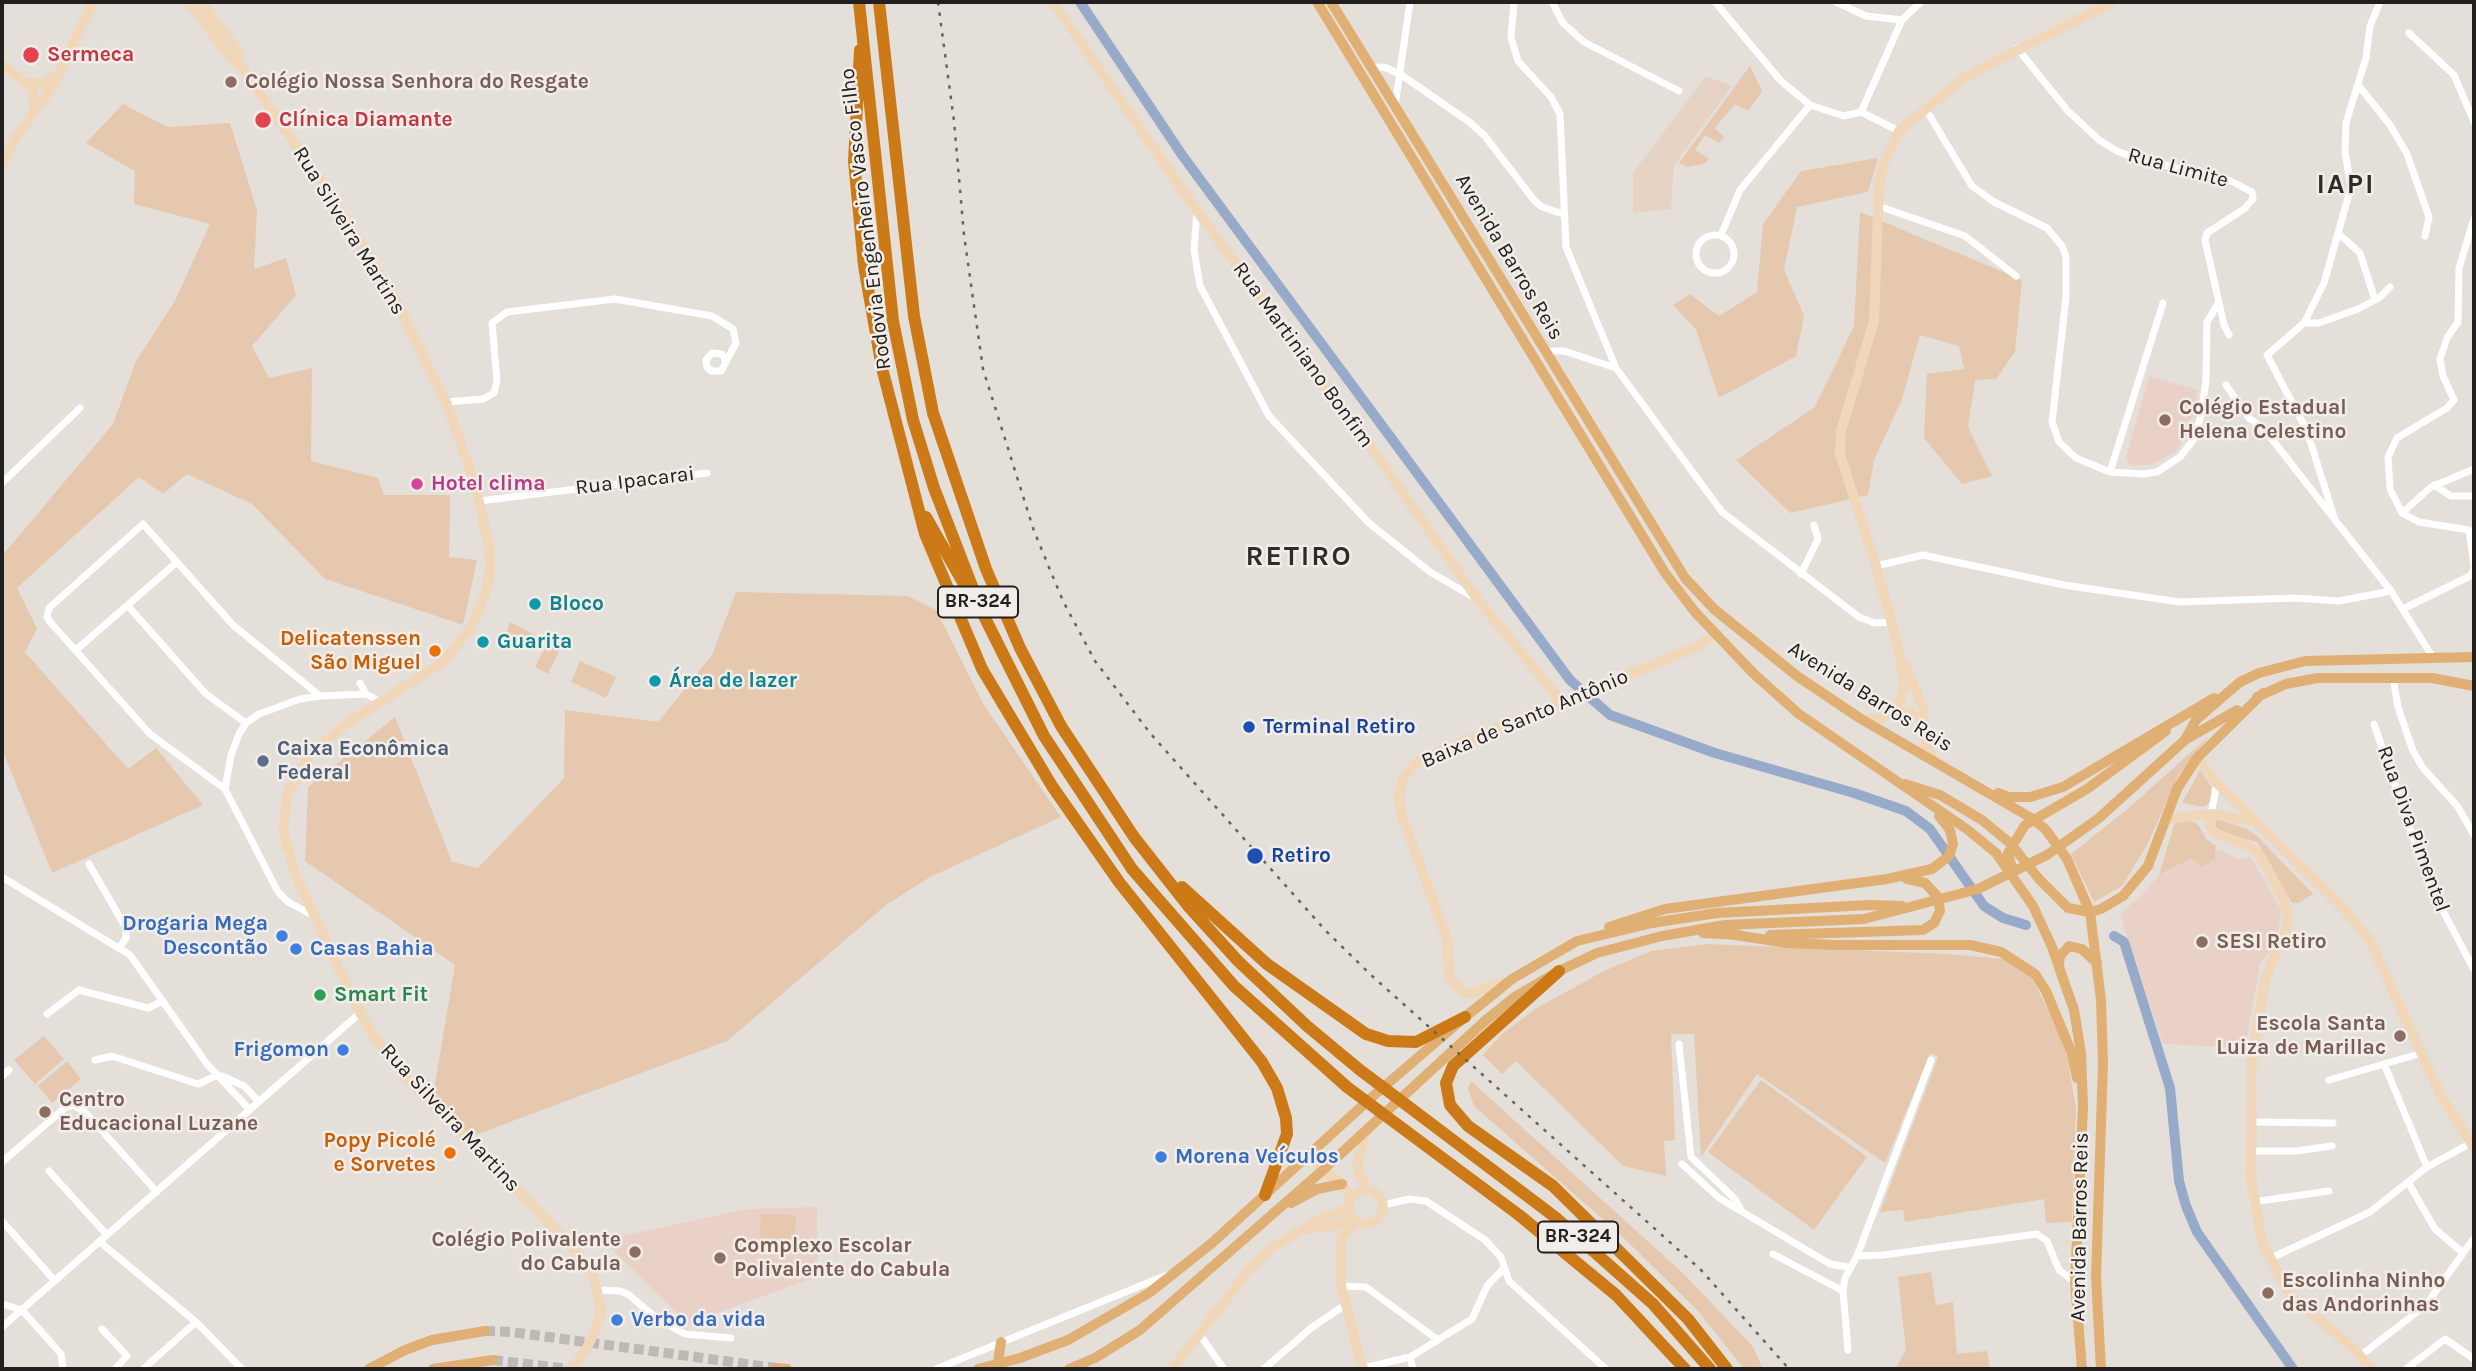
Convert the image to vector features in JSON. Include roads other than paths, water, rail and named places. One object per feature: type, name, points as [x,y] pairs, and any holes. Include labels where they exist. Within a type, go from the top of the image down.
[{"type":"highway","name":"Rodovia Engenheiro Vasco Filho","points":[[859,2],[900,363],[934,488],[982,612],[1044,736],[1132,869],[1234,986],[1347,1087],[1519,1215],[1616,1295],[1685,1369]]},
{"type":"highway","name":"Rodovia Engenheiro Vasco Filho","points":[[879,2],[914,316],[933,413],[944,452],[986,569],[1020,648],[1078,754],[1149,856],[1238,961],[1307,1026],[1360,1070],[1555,1217],[1653,1304],[1710,1369]]},
{"type":"highway","points":[[862,25],[854,160],[864,266],[882,368],[913,492],[935,561],[982,669],[1034,758],[1104,861],[1262,1062],[1277,1088],[1286,1118],[1287,1134],[1265,1195]]},
{"type":"highway","points":[[913,492],[951,564],[982,612]]},
{"type":"highway","points":[[1149,856],[1258,957],[1366,1034],[1388,1041],[1416,1041],[1465,1017]]},
{"type":"highway","points":[[1559,971],[1453,1066],[1446,1083],[1450,1105],[1468,1126],[1553,1186],[1688,1319],[1727,1369]]},
{"type":"main road","points":[[2,164],[35,109],[53,86],[93,2]]},
{"type":"main road","name":"Rua Silveira Martins","points":[[188,2],[230,57],[242,67],[346,221],[417,339],[446,402],[479,501],[490,567],[488,586],[472,625],[443,662],[337,730],[310,754],[287,795],[284,831],[288,852],[314,916],[360,1013],[404,1076],[568,1242],[593,1276],[599,1290]]},
{"type":"main road","name":"Rua Silveira Martins","points":[[202,2],[238,52],[242,67]]},
{"type":"main road","name":"Rua Martiniano Bonfim","points":[[1053,2],[1198,211],[1375,453],[1477,600],[1562,702]]},
{"type":"main road","name":"Avenida Barros Reis","points":[[1317,2],[1665,573],[1715,634],[1799,714],[1968,830],[1996,853],[2020,885],[2043,927],[2059,968],[2078,1032],[2083,1106],[2075,1282],[2082,1369]]},
{"type":"main road","name":"Avenida Barros Reis","points":[[1331,2],[1667,553],[1703,598],[1769,655],[1861,719],[2033,819],[2046,831],[2067,859],[2090,912],[2097,963],[2103,1063],[2096,1277],[2101,1369]]},
{"type":"main road","points":[[1896,712],[1905,686],[1898,647],[1876,566],[1845,478],[1839,442],[1874,321],[1879,251],[1878,206],[1884,163],[1899,131],[1965,77],[2017,48],[2112,2]]},
{"type":"main road","points":[[2,64],[27,83],[36,98],[35,109]]},
{"type":"main road","points":[[27,83],[43,84],[57,75]]},
{"type":"main road","points":[[1703,598],[1715,634]]},
{"type":"main road","name":"Baixa de Santo Antônio","points":[[1512,979],[1470,994],[1455,986],[1450,978],[1447,939],[1402,817],[1399,787],[1407,773],[1419,761],[1699,646],[1715,634]]},
{"type":"main road","points":[[1898,647],[1919,697],[1926,747],[1936,762]]},
{"type":"main road","points":[[1975,785],[2009,797],[2050,793],[2240,682],[2290,663],[2431,656],[2474,657]]},
{"type":"main road","points":[[2185,740],[2205,731],[2263,693],[2286,684],[2318,678],[2432,678],[2474,686]]},
{"type":"main road","points":[[1069,1369],[1095,1358],[1140,1330],[1516,996],[1559,971],[1630,943],[1725,925],[1864,919],[1979,889],[2012,875],[2047,855],[2118,803],[2185,740],[2196,720],[2240,682]]},
{"type":"main road","points":[[1892,779],[1959,805],[2011,844],[2061,902],[2077,911],[2090,912],[2112,905],[2135,884],[2157,848],[2177,789],[2197,758],[2263,693]]},
{"type":"main road","points":[[1861,719],[1911,712],[1924,724]]},
{"type":"main road","points":[[2020,885],[2008,853],[2011,844],[2033,819],[2087,789],[2158,738],[2181,717]]},
{"type":"main road","points":[[2197,758],[2217,783],[2344,909],[2369,939],[2440,1094],[2473,1145]]},
{"type":"main road","points":[[978,1369],[997,1367],[1091,1328],[1115,1315],[1180,1270],[1465,1017],[1512,979],[1577,942],[1621,922],[1665,909],[1887,879],[1932,869],[1951,852],[1950,830],[1916,796]]},
{"type":"main road","points":[[2166,819],[2211,814],[2257,823]]},
{"type":"main road","points":[[2211,814],[2210,826],[2216,835],[2251,847],[2261,857],[2284,901],[2289,921],[2262,992],[2252,1059],[2250,1151],[2253,1202],[2269,1260],[2281,1283],[2298,1304],[2340,1336],[2372,1369]]},
{"type":"main road","points":[[1687,932],[1735,935],[1912,933],[1934,923],[1940,911],[1938,897],[1933,889],[1914,879],[1887,879]]},
{"type":"main road","points":[[1577,942],[1652,922],[1717,913],[1869,905],[1920,906]]},
{"type":"main road","points":[[1735,935],[1787,943],[1970,945],[2001,952],[2028,969],[2046,991],[2071,1051],[2083,1106]]},
{"type":"main road","points":[[2059,968],[2060,957],[2068,946],[2082,949],[2097,963]]},
{"type":"main road","points":[[1366,1190],[1357,1166],[1367,1127]]},
{"type":"main road","points":[[1310,1154],[1323,1170],[1342,1184],[1352,1212],[1362,1224],[1374,1223],[1382,1214],[1383,1205],[1377,1193],[1366,1190],[1357,1193],[1352,1212],[1341,1239],[1341,1286],[1363,1369]]},
{"type":"main road","points":[[1276,1211],[1317,1189],[1342,1184]]},
{"type":"main road","points":[[1172,1369],[1250,1269],[1271,1248],[1308,1229],[1339,1225],[1352,1212]]},
{"type":"main road","points":[[571,1369],[595,1335],[601,1306],[599,1290]]},
{"type":"main road","points":[[369,1369],[405,1350],[432,1340],[485,1331]]},
{"type":"main road","points":[[997,1367],[1001,1342]]},
{"type":"main road","points":[[433,1369],[493,1360]]},
{"type":"street","points":[[1395,107],[1410,2]]},
{"type":"street","points":[[1514,2],[1511,37],[1518,61],[1551,97],[1560,114],[1566,247],[1616,368],[1722,512],[1859,617],[1875,623],[1891,622]]},
{"type":"street","points":[[1552,2],[1563,23],[1584,42],[1679,91]]},
{"type":"street","points":[[1715,2],[1782,80],[1810,105],[1844,116],[1861,112],[1899,131]]},
{"type":"street","points":[[1836,2],[1866,16],[1902,20]]},
{"type":"street","points":[[1861,112],[1902,20],[1921,2]]},
{"type":"street","points":[[2335,520],[2307,431],[2267,355],[2304,323],[2318,299],[2339,234],[2351,187],[2344,136],[2359,86],[2370,26],[2380,2]]},
{"type":"street","points":[[2409,33],[2454,75],[2474,122]]},
{"type":"street","name":"Rua Limite","points":[[2017,48],[2067,110],[2099,139],[2117,151],[2135,158],[2231,181],[2252,192],[2253,199],[2245,209],[2206,235],[2219,302],[2229,335]]},
{"type":"street","points":[[1371,68],[1384,66],[1400,74],[1478,130],[1534,200],[1542,207],[1563,214]]},
{"type":"street","points":[[2359,86],[2390,125],[2411,164],[2429,216],[2425,236]]},
{"type":"street","points":[[1721,235],[1740,190],[1810,105]]},
{"type":"street","points":[[1925,108],[1972,186],[1994,202],[2047,229],[2062,246],[2066,257],[2067,286],[2052,422],[2054,434],[2065,450],[2076,458],[2110,472],[2157,472],[2189,447],[2201,415],[2206,381],[2207,322],[2219,302]]},
{"type":"street","points":[[1878,206],[1965,236],[2016,276]]},
{"type":"street","points":[[1198,211],[1194,250],[1200,285],[1269,415],[1383,536],[1430,572],[1477,600]]},
{"type":"street","points":[[2403,609],[2470,576],[2474,567],[2469,530],[2419,522],[2402,513],[2390,489],[2389,451],[2397,438],[2447,408],[2454,400],[2443,376],[2440,359],[2447,338],[2458,322],[2459,268],[2474,219]]},
{"type":"street","points":[[2339,234],[2360,253],[2375,300]]},
{"type":"street","points":[[1708,235],[1721,235],[1731,243],[1733,261],[1725,271],[1706,272],[1695,256],[1698,244],[1708,235]]},
{"type":"street","points":[[2304,323],[2333,319],[2375,300],[2390,287]]},
{"type":"street","points":[[446,402],[483,399],[494,393],[497,380],[492,323],[507,312],[615,299],[712,316],[728,324],[736,335],[735,348],[725,360]]},
{"type":"street","points":[[2110,472],[2163,303]]},
{"type":"street","points":[[1544,351],[1564,351],[1616,368]]},
{"type":"street","points":[[2226,385],[2249,418],[2264,429],[2390,591],[2431,656]]},
{"type":"street","points":[[2,483],[80,408]]},
{"type":"street","points":[[2402,513],[2434,485],[2474,469]]},
{"type":"street","name":"Rua Ipacarai","points":[[479,501],[707,472]]},
{"type":"street","points":[[2434,485],[2452,496],[2474,496]]},
{"type":"street","points":[[314,916],[288,902],[278,892],[225,789],[150,734],[47,617],[49,608],[143,524],[247,639],[320,696]]},
{"type":"street","points":[[1801,574],[1818,539],[1814,525]]},
{"type":"street","points":[[1876,566],[1923,555],[2064,585],[2180,603],[2295,598],[2339,601],[2390,591]]},
{"type":"street","points":[[76,650],[177,562]]},
{"type":"street","points":[[128,606],[206,694],[246,723]]},
{"type":"street","name":"Rua Diva Pimentel","points":[[2392,677],[2398,707],[2413,751],[2423,768],[2458,807],[2474,835]]},
{"type":"street","points":[[360,682],[366,694]]},
{"type":"street","points":[[225,789],[231,755],[246,723],[279,706],[320,696],[366,694],[380,702]]},
{"type":"street","name":"Rua Diva Pimentel","points":[[2374,724],[2429,884],[2474,970]]},
{"type":"street","points":[[2211,814],[2217,783]]},
{"type":"street","points":[[89,864],[126,928],[126,938],[120,947]]},
{"type":"street","points":[[2,877],[120,947],[138,966],[218,1075],[250,1110]]},
{"type":"street","points":[[47,1014],[79,990],[148,1008],[163,1001]]},
{"type":"street","points":[[2,1328],[360,1013]]},
{"type":"street","points":[[1679,1044],[1691,1157],[1735,1199],[1740,1209]]},
{"type":"street","points":[[2329,1080],[2385,1066],[2422,1053]]},
{"type":"street","points":[[95,1060],[112,1056],[198,1084],[218,1075],[244,1086],[260,1102]]},
{"type":"street","points":[[1848,1350],[1843,1291],[1848,1267],[1857,1256],[1931,1060]]},
{"type":"street","points":[[2385,1066],[2427,1167]]},
{"type":"street","points":[[2,1076],[9,1070]]},
{"type":"street","points":[[2,1162],[66,1107],[74,1105],[86,1113],[157,1192]]},
{"type":"street","points":[[2250,1122],[2333,1123]]},
{"type":"street","points":[[2269,1260],[2370,1212],[2427,1167],[2473,1145]]},
{"type":"street","points":[[2250,1151],[2296,1151],[2332,1146]]},
{"type":"street","points":[[1682,1164],[1704,1187],[1830,1264],[1848,1267]]},
{"type":"street","points":[[50,1171],[107,1235]]},
{"type":"street","points":[[2407,1182],[2435,1229],[2462,1252]]},
{"type":"street","points":[[2253,1202],[2329,1191]]},
{"type":"street","points":[[1383,1205],[1417,1199],[1442,1209],[1485,1240],[1501,1258],[1509,1281],[1605,1369]]},
{"type":"street","points":[[2,1222],[55,1281]]},
{"type":"street","points":[[1857,1256],[1883,1255],[2037,1234],[2047,1241],[2056,1267],[2075,1282]]},
{"type":"street","points":[[2360,1356],[2426,1305],[2474,1238]]},
{"type":"street","points":[[100,1242],[196,1322],[242,1369]]},
{"type":"street","points":[[1773,1254],[1843,1291]]},
{"type":"street","points":[[1363,1369],[1410,1357],[1472,1319],[1487,1286],[1503,1269]]},
{"type":"street","points":[[936,1369],[1180,1270]]},
{"type":"street","points":[[1341,1286],[1366,1287],[1438,1340]]},
{"type":"street","points":[[599,1290],[621,1290],[656,1318],[685,1334],[730,1338]]},
{"type":"street","points":[[2,1304],[22,1310],[61,1354],[63,1369]]},
{"type":"street","points":[[1265,1369],[1311,1328],[1345,1306]]},
{"type":"street","points":[[143,1369],[196,1322]]},
{"type":"street","points":[[102,1329],[127,1356],[126,1361],[115,1369]]},
{"type":"street","points":[[1200,1335],[1224,1369]]},
{"type":"street","points":[[2406,1369],[2441,1340],[2447,1340],[2474,1359]]},
{"type":"street","points":[[1410,1357],[1413,1369]]},
{"type":"waterway","points":[[1080,2],[1182,155],[1570,680],[1610,715],[1715,753],[1854,793],[1906,811],[1930,829],[1984,906],[2003,918],[2026,925]]},
{"type":"waterway","points":[[2114,936],[2124,942],[2170,1088],[2179,1181],[2186,1206],[2197,1232],[2293,1369]]},
{"type":"tunnel","points":[[485,1331],[512,1332],[776,1368]]},
{"type":"tunnel","points":[[493,1360],[569,1369]]},
{"type":"railway","points":[[938,2],[954,121],[964,235],[983,369],[1034,531],[1063,601],[1095,661],[1150,733],[1326,931],[1371,975],[1701,1270],[1789,1369]]},
{"type":"place","name":"Sermeca","points":[[31,55]]},
{"type":"place","name":"Colégio Nossa Senhora do Resgate","points":[[231,82]]},
{"type":"place","name":"Clínica Diamante","points":[[263,120]]},
{"type":"place","name":"Colégio Estadual Helena Celestino","points":[[2165,420]]},
{"type":"place","name":"Hotel clima","points":[[417,484]]},
{"type":"place","name":"Bloco","points":[[535,604]]},
{"type":"place","name":"Guarita","points":[[483,642]]},
{"type":"place","name":"Delicatenssen São Miguel","points":[[435,651]]},
{"type":"place","name":"Área de lazer","points":[[655,681]]},
{"type":"place","name":"Terminal Retiro","points":[[1249,727]]},
{"type":"place","name":"Caixa Econômica Federal","points":[[263,761]]},
{"type":"place","name":"Retiro","points":[[1255,856]]},
{"type":"place","name":"Drogaria Mega Descontão","points":[[282,936]]},
{"type":"place","name":"SESI Retiro","points":[[2202,942]]},
{"type":"place","name":"Casas Bahia","points":[[296,949]]},
{"type":"place","name":"Smart Fit","points":[[320,995]]},
{"type":"place","name":"Escola Santa Luiza de Marillac","points":[[2400,1036]]},
{"type":"place","name":"Frigomon","points":[[343,1050]]},
{"type":"place","name":"Centro Educacional Luzane","points":[[45,1112]]},
{"type":"place","name":"Popy Picolé e Sorvetes","points":[[450,1153]]},
{"type":"place","name":"Morena Veículos","points":[[1161,1157]]},
{"type":"place","name":"Colégio Polivalente do Cabula","points":[[635,1252]]},
{"type":"place","name":"Complexo Escolar Polivalente do Cabula","points":[[720,1258]]},
{"type":"place","name":"Escolinha Ninho das Andorinhas","points":[[2268,1293]]},
{"type":"place","name":"Verbo da vida","points":[[617,1320]]},
{"type":"district","name":"IAPI","points":[[2346,185]]},
{"type":"district","name":"RETIRO","points":[[1299,557]]}]
